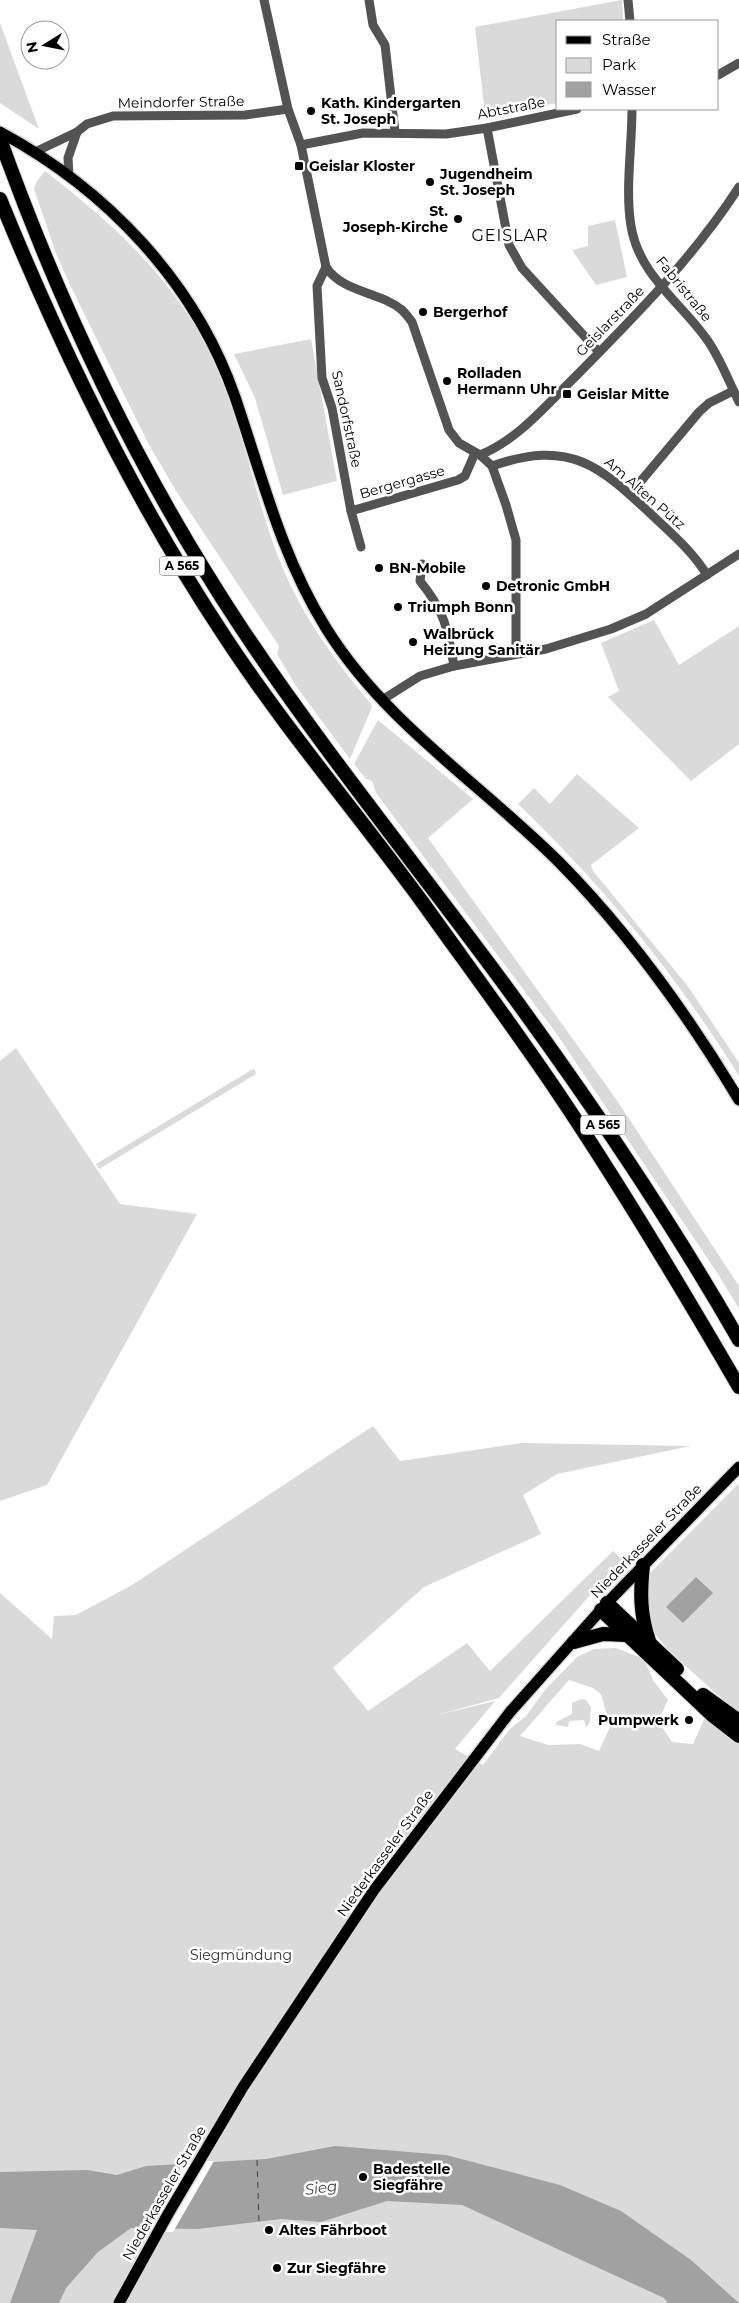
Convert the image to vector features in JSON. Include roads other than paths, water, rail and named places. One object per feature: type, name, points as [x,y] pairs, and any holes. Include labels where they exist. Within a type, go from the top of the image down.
[{"type":"highway","name":"A 565","points":[[0,139],[44,258],[82,341],[145,464],[190,546],[242,628],[313,729],[490,965],[628,1162],[710,1289],[739,1340]]},
{"type":"highway","name":"A 565","points":[[0,199],[63,346],[124,465],[220,629],[296,737],[420,900],[557,1091],[676,1278],[739,1387]]},
{"type":"highway","points":[[643,1565],[639,1599],[642,1620],[649,1641]]},
{"type":"highway","points":[[604,1607],[626,1635],[712,1715],[739,1736]]},
{"type":"highway","points":[[604,1607],[649,1641],[711,1703],[739,1721]]},
{"type":"highway","points":[[574,1642],[603,1634],[626,1635]]},
{"type":"main road","points":[[0,132],[35,152],[103,203],[156,256],[188,302],[214,346],[234,394],[280,535],[301,585],[328,631],[382,700],[413,731],[558,861],[602,908],[645,959],[715,1061],[739,1100]]},
{"type":"main road","name":"Niederkasseler Straße","points":[[119,2303],[168,2214],[244,2086],[374,1890],[480,1749],[604,1607],[739,1467]]},
{"type":"street","points":[[264,0],[288,109],[301,145],[326,267],[334,279],[389,303],[401,310],[412,322],[449,430],[459,443],[478,454],[492,466],[516,540],[516,654]]},
{"type":"street","points":[[369,0],[373,25],[385,44],[395,132]]},
{"type":"street","points":[[628,0],[630,20]]},
{"type":"street","points":[[719,74],[739,63]]},
{"type":"street","name":"Meindorfer Straße","points":[[35,152],[77,132],[88,124],[113,116],[245,116],[288,109]]},
{"type":"street","name":"Abtstraße","points":[[301,145],[354,134],[395,132],[446,134],[487,128],[573,110]]},
{"type":"street","name":"Fabristraße","points":[[632,110],[629,193],[631,226],[642,258],[662,288],[708,341],[739,402]]},
{"type":"street","points":[[487,128],[509,245],[522,268],[599,352]]},
{"type":"street","points":[[68,176],[68,158],[77,132]]},
{"type":"street","name":"Geislarstraße","points":[[478,454],[494,449],[523,428],[662,288],[718,220],[739,187]]},
{"type":"street","name":"Sandorfstraße","points":[[326,267],[317,286],[322,378],[332,408],[352,511],[361,546]]},
{"type":"street","points":[[630,494],[700,412],[709,403],[733,391]]},
{"type":"street","name":"Bergergasse","points":[[352,511],[458,480],[465,476],[478,454]]},
{"type":"street","name":"Am Alten Pütz","points":[[492,466],[531,457],[556,456],[576,459],[595,466],[630,494],[677,538],[699,563],[706,575]]},
{"type":"street","points":[[382,700],[420,676],[454,666],[581,640],[611,629],[646,614],[739,554]]},
{"type":"street","points":[[422,564],[420,581],[433,597],[444,618],[454,666]]},
{"type":"water","points":[[696,1577],[713,1593],[683,1623],[666,1607]]},
{"type":"water","name":"Sieg","points":[[335,2146],[446,2155],[560,2185],[621,2211],[691,2260],[739,2303],[668,2303],[664,2298],[462,2205],[387,2201],[321,2222],[281,2219],[198,2229],[131,2228],[98,2252],[66,2288],[59,2303],[10,2303],[37,2230],[0,2228],[0,2172],[87,2170],[117,2175],[146,2166],[266,2159]]},
{"type":"place","name":"Kath. Kindergarten St. Joseph","points":[[311,111]]},
{"type":"place","name":"Geislar Kloster","points":[[299,166]]},
{"type":"place","name":"Jugendheim St. Joseph","points":[[430,182]]},
{"type":"place","name":"St. Joseph-Kirche","points":[[458,219]]},
{"type":"place","name":"Bergerhof","points":[[423,312]]},
{"type":"place","name":"Rolladen Hermann Uhr","points":[[447,381]]},
{"type":"place","name":"Geislar Mitte","points":[[567,394]]},
{"type":"place","name":"BN-Mobile","points":[[379,568]]},
{"type":"place","name":"Detronic GmbH","points":[[486,586]]},
{"type":"place","name":"Triumph Bonn","points":[[398,607]]},
{"type":"place","name":"Walbrück Heizung Sanitär","points":[[413,642]]},
{"type":"place","name":"Pumpwerk","points":[[689,1720]]},
{"type":"place","name":"Badestelle Siegfähre","points":[[363,2177]]},
{"type":"place","name":"Altes Fährboot","points":[[269,2230]]},
{"type":"place","name":"Zur Siegfähre","points":[[277,2268]]},
{"type":"district","name":"GEISLAR","points":[[510,235]]},
{"type":"park label","name":"Siegmündung","points":[[241,1955]]}]
